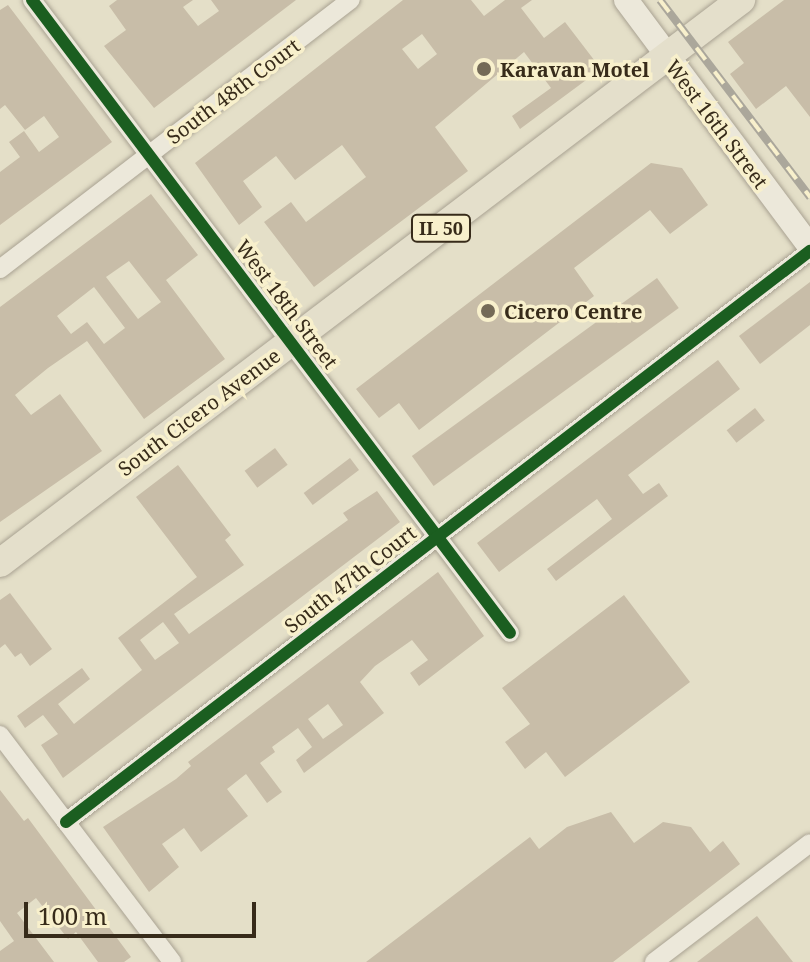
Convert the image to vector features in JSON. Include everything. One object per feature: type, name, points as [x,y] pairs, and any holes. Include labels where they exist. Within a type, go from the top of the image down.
[{"type":"main road","name":"South Cicero Avenue","points":[[0,563],[741,0]]},
{"type":"street","name":"West 18th Street","points":[[32,0],[510,633]]},
{"type":"street","name":"South 48th Court","points":[[0,269],[351,0]]},
{"type":"street","name":"West 16th Street","points":[[626,0],[810,249]]},
{"type":"street","name":"South 47th Court","points":[[66,822],[810,249]]},
{"type":"street","points":[[0,735],[172,962]]},
{"type":"street","points":[[654,962],[810,843]]},
{"type":"building","points":[[117,0],[193,0],[183,7],[198,26],[219,11],[211,0],[296,0],[154,108],[104,46],[126,30],[109,6]]},
{"type":"building","points":[[403,0],[471,0],[484,16],[505,0],[532,0],[521,8],[544,38],[565,22],[601,69],[520,129],[512,116],[551,88],[524,52],[435,127],[468,171],[314,287],[264,222],[291,202],[306,222],[366,177],[342,145],[295,180],[276,156],[243,181],[262,207],[239,225],[195,163]],"holes":[[[422,34],[437,54],[418,69],[402,49]]]},
{"type":"building","points":[[784,0],[810,0],[810,117],[786,86],[756,109],[730,74],[744,63],[728,42]]},
{"type":"building","points":[[8,5],[112,142],[0,225],[0,172],[20,157],[9,142],[24,131],[39,152],[59,137],[44,116],[25,130],[5,105],[0,109],[0,10]]},
{"type":"building","name":"Cicero Centre","points":[[651,163],[682,168],[708,205],[670,234],[650,210],[574,268],[594,296],[419,430],[399,403],[379,418],[356,389]]},
{"type":"building","points":[[151,194],[198,255],[166,280],[225,359],[144,419],[87,341],[48,368],[15,395],[31,415],[60,394],[102,451],[0,522],[0,307]],"holes":[[[129,261],[161,302],[138,319],[106,277]],[[94,287],[125,328],[104,344],[87,322],[71,334],[57,316]]]},
{"type":"building","points":[[657,278],[679,308],[434,486],[412,456]]},
{"type":"building","points":[[810,282],[810,325],[760,364],[739,336]]},
{"type":"building","points":[[718,360],[740,389],[628,475],[643,494],[659,483],[668,496],[556,581],[547,569],[612,519],[597,499],[499,572],[477,543]]},
{"type":"building","points":[[755,408],[765,421],[736,443],[727,430]]},
{"type":"building","points":[[275,448],[288,465],[257,488],[245,471]]},
{"type":"building","points":[[350,458],[359,470],[313,505],[304,493]]},
{"type":"building","points":[[178,465],[231,535],[225,540],[244,565],[174,614],[189,634],[348,520],[343,513],[377,491],[400,522],[63,778],[41,745],[58,734],[43,715],[25,728],[17,716],[82,668],[90,679],[58,704],[74,724],[142,670],[118,638],[197,577],[136,497]],"holes":[[[163,622],[179,643],[155,660],[140,640]]]},
{"type":"building","points":[[438,572],[484,636],[419,686],[410,673],[428,660],[412,640],[375,666],[360,682],[384,713],[304,773],[296,760],[312,747],[298,728],[272,747],[275,752],[260,763],[282,792],[267,803],[246,774],[227,789],[248,816],[201,852],[184,828],[162,844],[179,867],[149,892],[103,827],[176,779],[191,766],[188,762]],"holes":[[[328,704],[343,725],[323,739],[308,719]]]},
{"type":"building","points":[[10,593],[52,649],[30,666],[21,653],[15,657],[5,644],[0,648],[0,600]]},
{"type":"building","points":[[624,595],[690,682],[565,777],[546,752],[525,769],[505,742],[530,724],[502,688]]},
{"type":"building","points":[[0,790],[24,821],[28,818],[131,957],[124,962],[98,962],[76,932],[68,939],[36,898],[17,913],[54,962],[0,962],[0,951],[14,941],[0,921]]},
{"type":"building","points":[[611,812],[634,843],[663,822],[691,827],[710,852],[723,841],[740,864],[613,962],[366,962],[530,837],[539,849],[567,827]]},
{"type":"building","points":[[757,916],[793,962],[697,962]]},
{"type":"railway","points":[[660,0],[810,197]]},
{"type":"cycle path","points":[[32,0],[510,633]]},
{"type":"cycle path","points":[[66,822],[810,251]]},
{"type":"place","name":"Karavan Motel","points":[[484,69]]},
{"type":"place","name":"Cicero Centre","points":[[488,311]]}]
